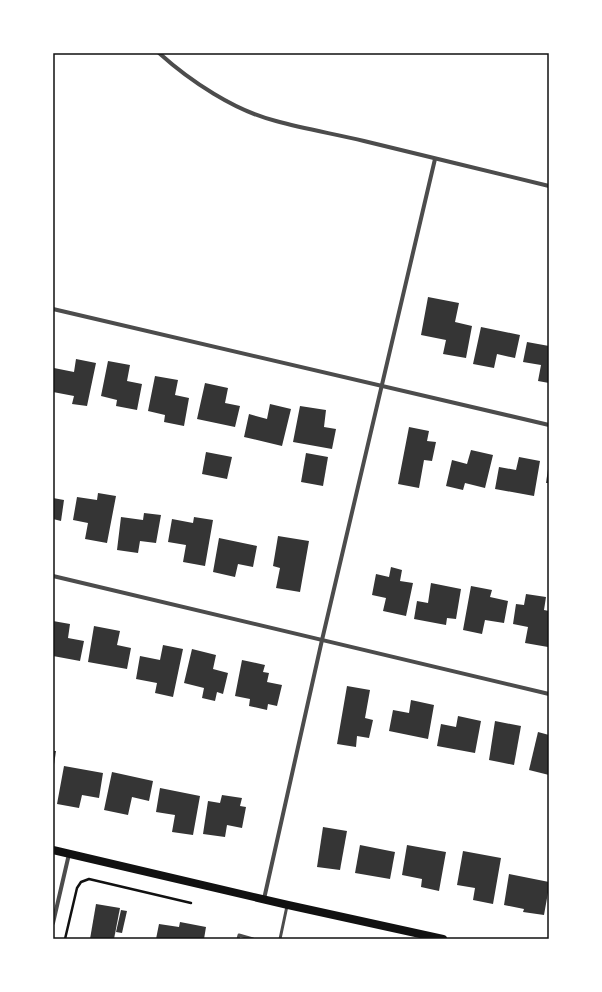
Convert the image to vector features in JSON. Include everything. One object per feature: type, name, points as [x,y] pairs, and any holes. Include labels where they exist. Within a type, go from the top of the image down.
[{"type":"main road","points":[[53,850],[427,937],[443,939]]},
{"type":"street","points":[[159,53],[174,67],[204,88],[253,114],[274,121],[549,186]]},
{"type":"street","points":[[264,899],[322,640],[435,159]]},
{"type":"street","points":[[53,309],[549,425]]},
{"type":"street","points":[[53,576],[549,694]]},
{"type":"street","points":[[53,923],[69,854]]},
{"type":"lane","points":[[280,939],[288,905]]},
{"type":"lane","points":[[238,939],[239,935],[253,939]]},
{"type":"path","points":[[66,939],[77,888],[81,882],[89,879],[191,903]]},
{"type":"building","points":[[428,297],[459,303],[455,322],[472,326],[466,358],[443,354],[446,340],[421,335]]},
{"type":"building","points":[[481,327],[520,335],[515,358],[497,354],[494,368],[473,364]]},
{"type":"building","points":[[527,342],[549,346],[549,383],[538,381],[541,365],[523,362]]},
{"type":"building","points":[[76,359],[96,363],[87,406],[72,404],[74,396],[53,392],[54,368],[74,372]]},
{"type":"building","points":[[108,361],[130,365],[127,381],[142,384],[137,410],[116,406],[117,400],[101,396]]},
{"type":"building","points":[[155,376],[178,380],[175,395],[189,398],[184,426],[164,422],[165,415],[148,411]]},
{"type":"building","points":[[205,383],[228,388],[225,403],[240,406],[235,427],[197,419]]},
{"type":"building","points":[[270,404],[291,409],[282,446],[244,437],[249,414],[267,419]]},
{"type":"building","points":[[300,406],[326,410],[324,427],[336,429],[332,449],[293,442]]},
{"type":"building","points":[[409,427],[429,431],[427,441],[436,442],[432,461],[424,460],[419,488],[398,484]]},
{"type":"building","points":[[471,450],[493,455],[485,488],[465,483],[463,490],[446,486],[452,460],[467,464]]},
{"type":"building","points":[[206,452],[232,457],[227,479],[202,474]]},
{"type":"building","points":[[306,453],[328,457],[323,486],[301,482]]},
{"type":"building","points":[[519,457],[540,461],[534,496],[495,489],[499,467],[516,470]]},
{"type":"building","points":[[548,469],[549,483],[546,483]]},
{"type":"building","points":[[98,493],[116,496],[107,543],[85,539],[88,523],[73,520],[77,497],[97,500]]},
{"type":"building","points":[[53,498],[64,500],[61,521],[53,519]]},
{"type":"building","points":[[144,513],[161,515],[156,543],[140,541],[138,553],[117,550],[121,517],[143,520]]},
{"type":"building","points":[[194,517],[213,520],[205,566],[183,562],[186,545],[168,542],[172,519],[193,523]]},
{"type":"building","points":[[278,536],[309,541],[300,592],[276,588],[280,568],[273,566]]},
{"type":"building","points":[[219,538],[257,546],[253,567],[238,564],[235,577],[213,572]]},
{"type":"building","points":[[391,567],[402,570],[400,581],[413,583],[406,616],[383,611],[386,598],[372,595],[376,574],[389,577]]},
{"type":"building","points":[[431,583],[461,589],[456,619],[447,618],[446,625],[414,619],[417,601],[428,603]]},
{"type":"building","points":[[471,586],[492,590],[490,597],[508,601],[504,623],[485,620],[482,634],[463,630]]},
{"type":"building","points":[[526,594],[546,597],[544,610],[549,611],[548,647],[525,643],[528,627],[513,624],[516,604],[524,605]]},
{"type":"building","points":[[53,621],[70,624],[68,638],[84,641],[80,661],[53,656]]},
{"type":"building","points":[[94,626],[120,631],[117,645],[131,648],[127,669],[88,662]]},
{"type":"building","points":[[163,645],[183,649],[173,697],[155,693],[157,683],[136,679],[140,656],[160,660]]},
{"type":"building","points":[[192,649],[216,655],[213,669],[228,673],[223,694],[217,692],[215,701],[202,698],[204,688],[184,683]]},
{"type":"building","points":[[242,660],[265,665],[263,672],[269,673],[267,682],[282,685],[277,706],[268,704],[267,710],[249,706],[250,699],[235,696]]},
{"type":"building","points":[[347,686],[370,690],[365,718],[373,720],[369,738],[357,736],[356,747],[337,744]]},
{"type":"building","points":[[411,700],[434,705],[428,739],[389,731],[393,710],[409,713]]},
{"type":"building","points":[[458,716],[481,721],[475,753],[437,746],[441,724],[456,727]]},
{"type":"building","points":[[495,721],[521,726],[514,765],[489,760]]},
{"type":"building","points":[[538,732],[549,735],[549,775],[529,770]]},
{"type":"building","points":[[53,751],[56,751],[54,765],[53,765]]},
{"type":"building","points":[[64,766],[103,773],[99,798],[82,795],[79,808],[57,804]]},
{"type":"building","points":[[112,772],[153,781],[149,801],[132,797],[128,815],[104,810]]},
{"type":"building","points":[[160,788],[200,796],[193,835],[172,832],[175,815],[156,812]]},
{"type":"building","points":[[222,795],[242,798],[240,806],[246,807],[242,828],[227,825],[225,837],[203,834],[208,801],[220,803]]},
{"type":"building","points":[[323,827],[347,831],[340,870],[317,867]]},
{"type":"building","points":[[360,845],[395,852],[390,879],[355,873]]},
{"type":"building","points":[[407,845],[446,852],[439,891],[421,887],[422,879],[402,875]]},
{"type":"building","points":[[463,851],[501,858],[493,904],[473,900],[475,888],[457,885]]},
{"type":"building","points":[[509,874],[549,882],[544,915],[523,912],[524,909],[504,905]]},
{"type":"building","points":[[96,904],[120,908],[114,939],[90,939]]},
{"type":"building","points":[[121,910],[127,911],[122,933],[116,932]]},
{"type":"building","points":[[180,922],[206,927],[204,939],[156,939],[159,924],[179,927]]}]
